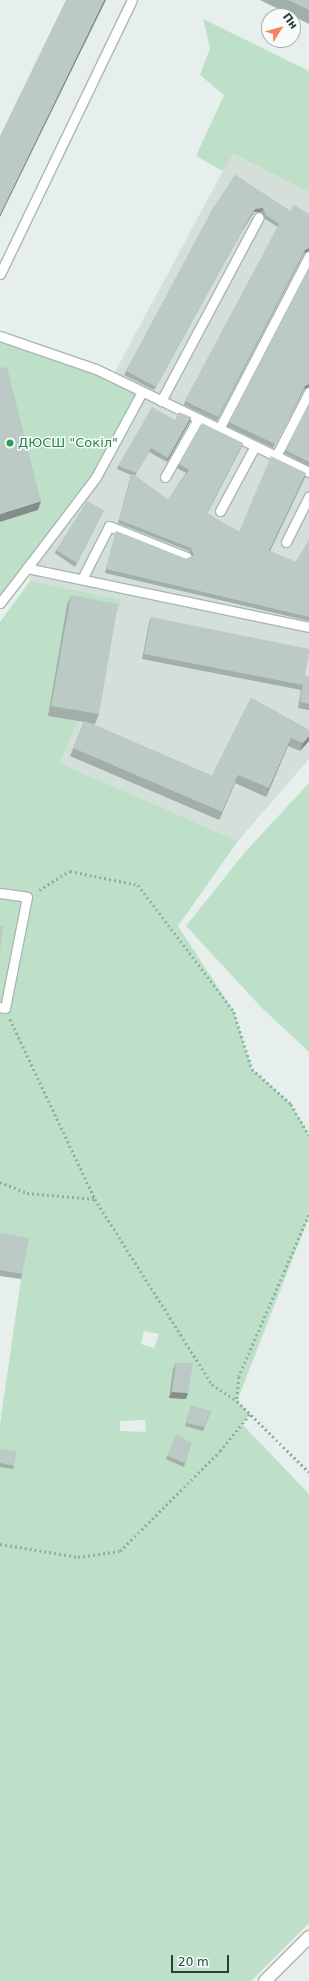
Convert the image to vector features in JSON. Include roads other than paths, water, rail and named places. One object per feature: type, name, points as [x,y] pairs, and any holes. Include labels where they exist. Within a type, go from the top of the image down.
[{"type":"main road","points":[[265,1981],[309,1937]]},
{"type":"lane","points":[[0,274],[132,0]]},
{"type":"lane","points":[[161,401],[259,218]]},
{"type":"lane","points":[[219,429],[309,256]]},
{"type":"lane","points":[[0,336],[96,369],[309,472]]},
{"type":"lane","points":[[0,603],[96,477],[142,392]]},
{"type":"lane","points":[[276,456],[309,392]]},
{"type":"lane","points":[[165,477],[198,419]]},
{"type":"lane","points":[[220,511],[254,446]]},
{"type":"lane","points":[[286,542],[309,496]]},
{"type":"lane","points":[[82,579],[109,526],[187,557]]},
{"type":"lane","points":[[26,568],[309,627]]},
{"type":"lane","points":[[0,893],[27,897],[2,1008]]},
{"type":"place","name":"ДЮСШ \"Сокіл\"","points":[[10,443]]}]
